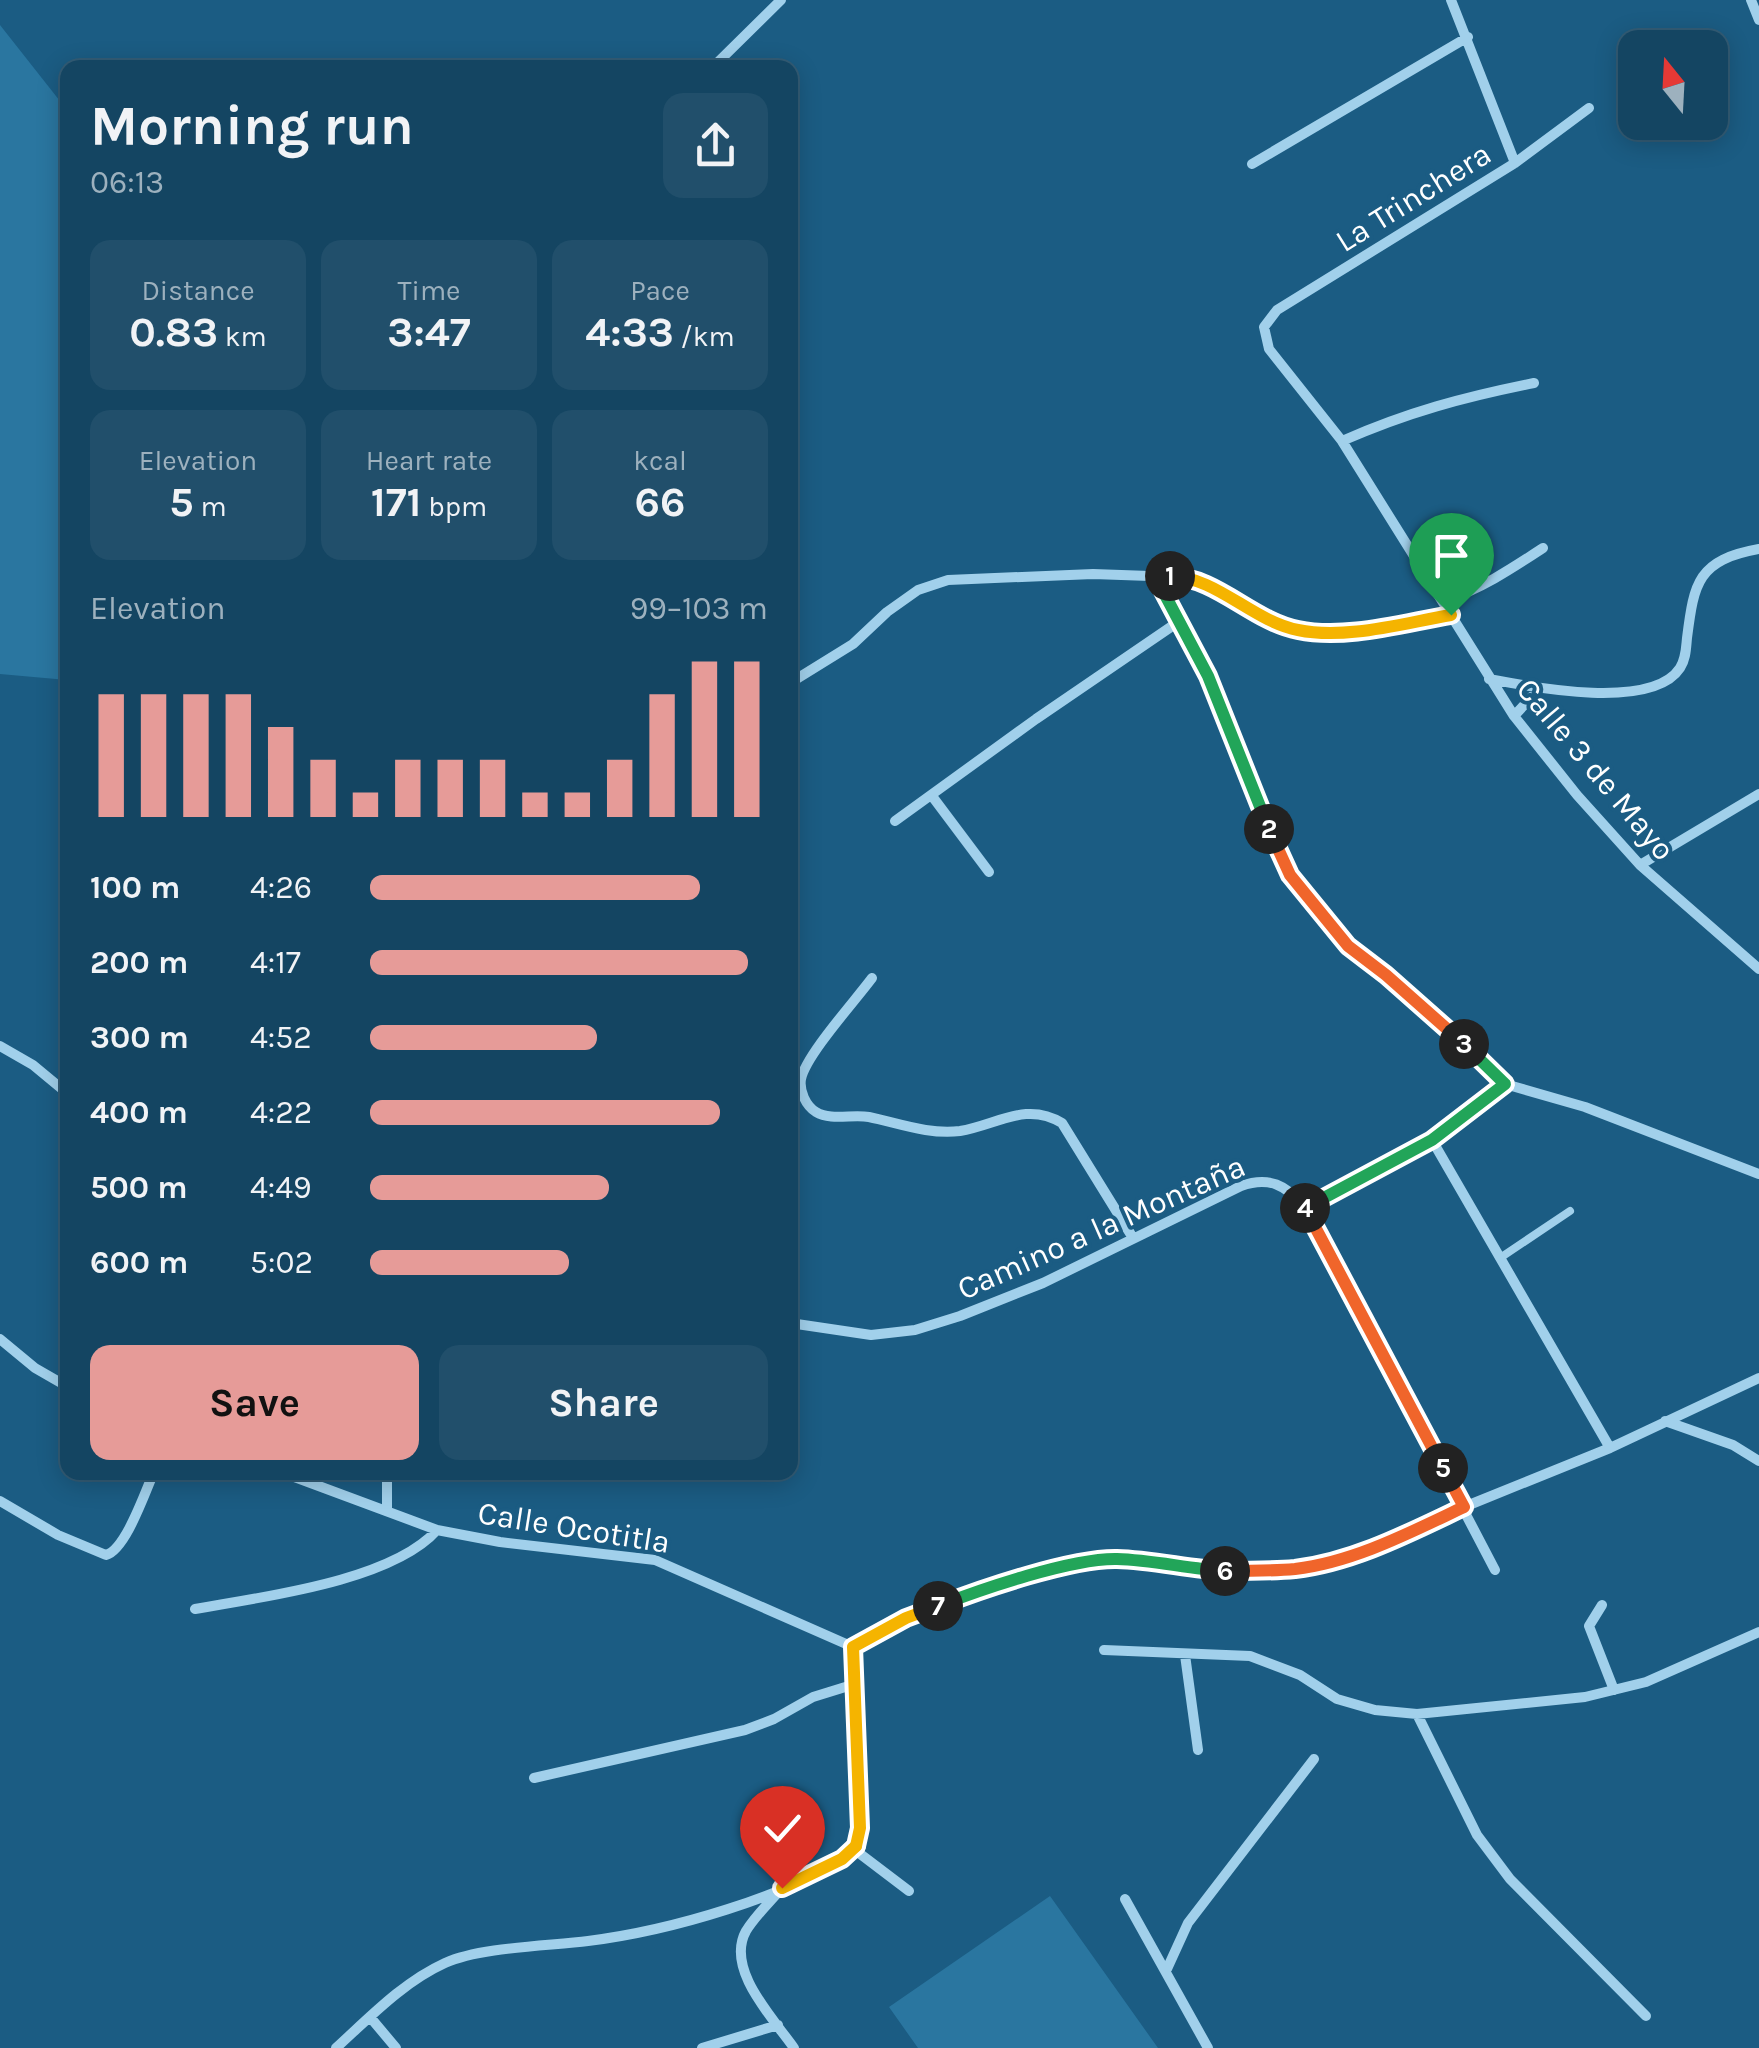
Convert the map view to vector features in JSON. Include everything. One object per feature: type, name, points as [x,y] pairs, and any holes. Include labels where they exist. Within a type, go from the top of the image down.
[{"type":"street","points":[[720,60],[780,0]]},
{"type":"street","points":[[1451,0],[1516,164]]},
{"type":"street","points":[[1751,0],[1759,20]]},
{"type":"street","points":[[1252,164],[1468,37]]},
{"type":"street","name":"La Trinchera","points":[[1264,327],[1277,310],[1516,164],[1589,108]]},
{"type":"street","name":"Calle 3 de Mayo","points":[[1264,327],[1269,349],[1342,441],[1514,716],[1640,865],[1759,969]]},
{"type":"street","points":[[1342,441],[1402,415],[1534,383]]},
{"type":"street","points":[[1444,601],[1504,574],[1543,548]]},
{"type":"street","points":[[1488,678],[1578,694],[1664,682],[1679,671],[1685,658],[1693,594],[1702,573],[1736,553],[1759,549]]},
{"type":"street","points":[[798,678],[853,644],[918,590],[948,580],[1093,574],[1178,576],[1296,630],[1381,628],[1451,615]]},
{"type":"street","points":[[1155,576],[1208,676],[1241,764],[1290,875],[1348,946],[1386,975],[1505,1084],[1585,1107],[1759,1174]]},
{"type":"street","points":[[894,822],[1180,620]]},
{"type":"street","points":[[1514,716],[1539,689]]},
{"type":"street","points":[[1640,865],[1759,794]]},
{"type":"street","points":[[932,796],[989,872]]},
{"type":"street","points":[[872,978],[807,1064],[800,1082],[807,1105],[819,1114],[864,1116],[939,1132],[1031,1112],[1048,1114],[1062,1123],[1133,1238]]},
{"type":"street","points":[[0,1046],[33,1065],[60,1087]]},
{"type":"street","points":[[1304,1207],[1432,1140],[1505,1084]]},
{"type":"street","points":[[1432,1140],[1610,1448]]},
{"type":"street","name":"Camino a la Montaña","points":[[798,1324],[871,1335],[915,1330],[1043,1283],[1256,1180],[1274,1182],[1292,1193],[1304,1207],[1495,1570]]},
{"type":"street","points":[[0,1339],[60,1382]]},
{"type":"street","points":[[336,2048],[412,1982],[446,1962],[622,1937],[709,1914],[782,1888],[855,1850],[860,1828],[853,1647],[906,1618],[970,1594],[1091,1561],[1116,1559],[1222,1572],[1297,1569],[1336,1560],[1610,1448],[1759,1378]]},
{"type":"street","points":[[1665,1421],[1733,1445],[1759,1461]]},
{"type":"street","points":[[0,1501],[58,1535],[106,1555],[114,1552],[122,1540],[150,1480]]},
{"type":"street","name":"Calle Ocotitla","points":[[302,1480],[437,1530],[500,1542],[655,1560],[853,1647]]},
{"type":"street","points":[[387,1480],[387,1512]]},
{"type":"street","points":[[195,1610],[384,1566],[423,1546],[437,1530]]},
{"type":"street","points":[[1602,1605],[1589,1626],[1614,1690]]},
{"type":"street","points":[[1104,1650],[1250,1656],[1300,1674],[1337,1699],[1375,1710],[1416,1714],[1584,1697],[1614,1690],[1646,1682],[1759,1632]]},
{"type":"street","points":[[1185,1656],[1198,1750]]},
{"type":"street","points":[[534,1778],[745,1730],[774,1720],[813,1697],[855,1684]]},
{"type":"street","points":[[1416,1714],[1477,1835],[1510,1878],[1646,2016]]},
{"type":"street","points":[[1167,1969],[1188,1924],[1314,1758]]},
{"type":"street","points":[[855,1850],[910,1892]]},
{"type":"street","points":[[782,1888],[747,1930],[740,1949],[745,1974],[794,2048]]},
{"type":"street","points":[[1125,1899],[1208,2048]]},
{"type":"street","points":[[370,2017],[396,2048]]},
{"type":"street","points":[[702,2048],[778,2025]]},
{"type":"lane","points":[[1500,1258],[1570,1211]]},
{"type":"shaded area","points":[[0,25],[60,101],[60,679],[0,674]]},
{"type":"shaded area","points":[[1050,1896],[1158,2048],[918,2048],[889,2007]]},
{"type":"route","points":[[782,1888],[855,1850],[860,1828],[853,1647],[906,1618],[970,1594],[1091,1561],[1116,1559],[1222,1572],[1297,1569],[1392,1540],[1464,1507],[1304,1207],[1432,1140],[1505,1084],[1474,1052],[1348,946],[1290,875],[1241,764],[1208,676],[1155,576],[1178,576],[1202,584],[1256,614],[1296,630],[1381,628],[1451,615]]}]
